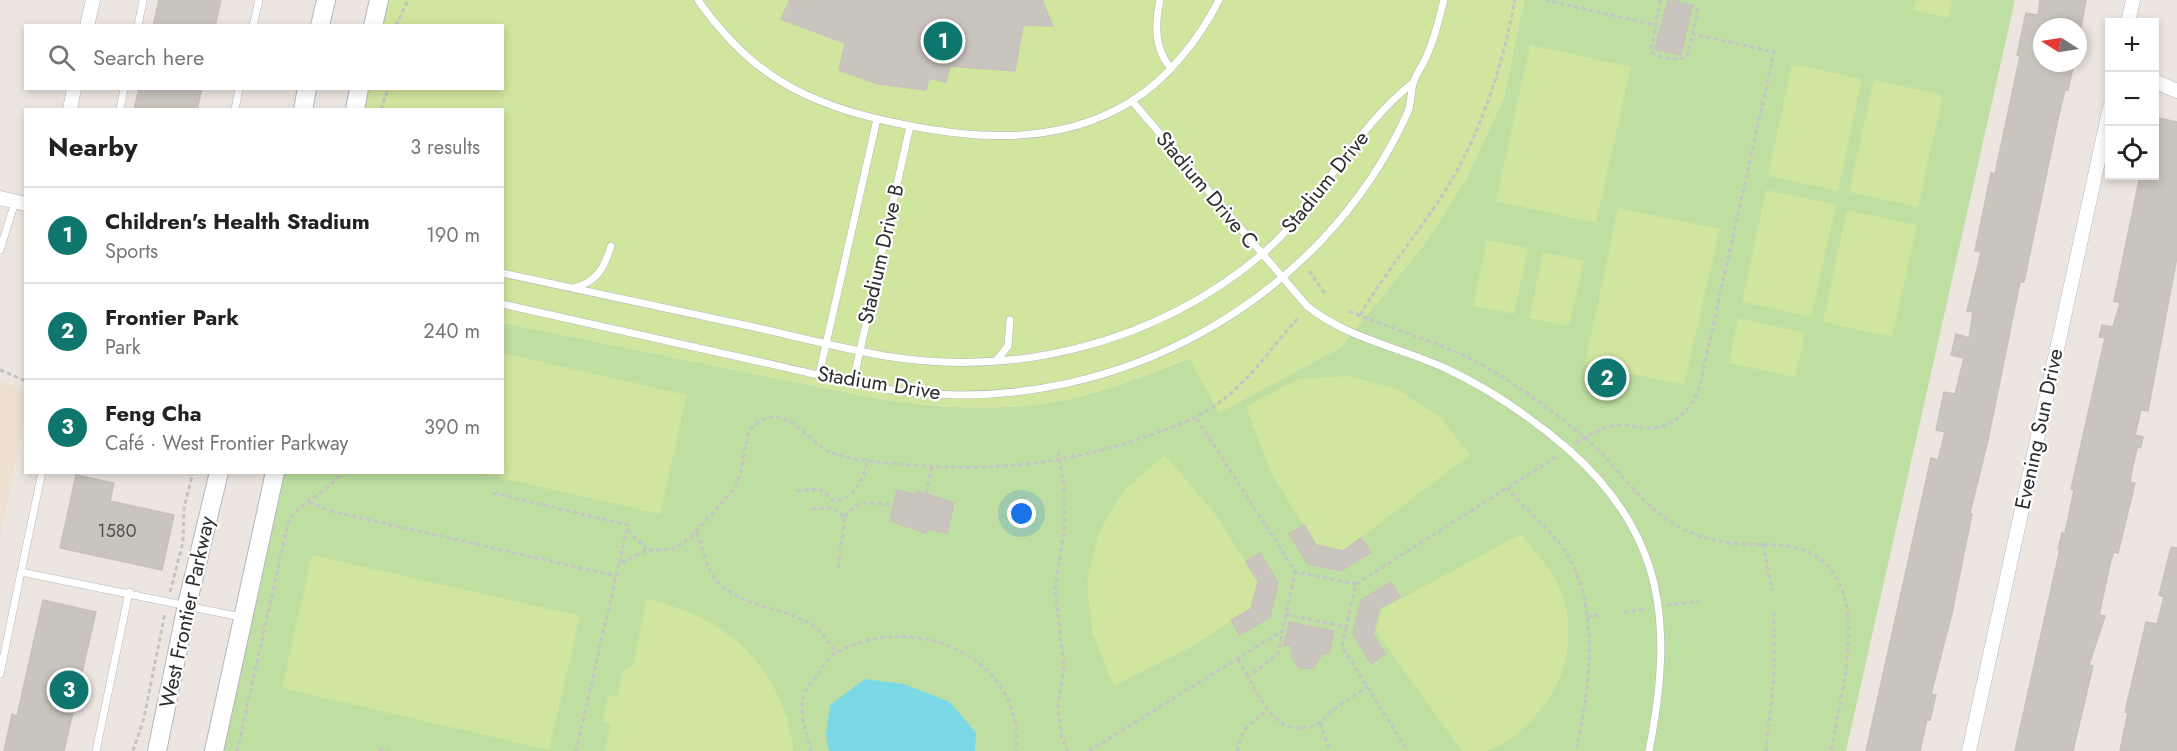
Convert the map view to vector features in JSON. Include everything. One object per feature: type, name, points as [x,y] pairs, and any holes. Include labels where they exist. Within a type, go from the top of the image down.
[{"type":"street","points":[[87,24],[93,0]]},
{"type":"street","points":[[321,24],[326,0]]},
{"type":"street","points":[[373,24],[379,0]]},
{"type":"street","points":[[2129,18],[2133,0]]},
{"type":"street","points":[[2159,83],[2177,91]]},
{"type":"street","points":[[69,108],[74,90]]},
{"type":"street","points":[[303,108],[307,90]]},
{"type":"street","points":[[355,108],[359,90]]},
{"type":"street","name":"Evening Sun Drive","points":[[1969,751],[2105,125]]},
{"type":"street","points":[[0,198],[20,203]]},
{"type":"street","name":"West Frontier Parkway","points":[[157,751],[187,605],[219,474]]},
{"type":"street","points":[[214,751],[275,474]]},
{"type":"lane","points":[[138,24],[143,0]]},
{"type":"lane","points":[[253,24],[259,0]]},
{"type":"lane","points":[[698,0],[722,32],[741,52],[781,81],[832,106],[910,126],[969,135],[1018,136],[1069,128],[1106,115],[1132,101],[1170,67],[1202,29],[1219,0]]},
{"type":"lane","points":[[1160,0],[1156,37],[1162,58],[1170,67]]},
{"type":"lane","name":"Stadium Drive","points":[[504,304],[819,375],[919,393],[975,395],[1038,390],[1096,377],[1143,362],[1190,340],[1245,307],[1282,278],[1320,242],[1369,181],[1409,112],[1414,82],[1428,54],[1444,0]]},
{"type":"lane","name":"Stadium Drive","points":[[504,273],[860,350],[942,362],[994,362],[1049,356],[1137,329],[1205,296],[1262,255],[1314,201],[1390,100],[1414,82]]},
{"type":"lane","points":[[120,108],[124,90]]},
{"type":"lane","points":[[235,108],[240,90]]},
{"type":"lane","name":"Stadium Drive C","points":[[1132,101],[1307,306],[1337,327],[1446,369],[1513,407],[1559,441],[1612,493],[1643,547],[1657,595],[1659,663],[1648,751]]},
{"type":"lane","name":"Stadium Drive B","points":[[819,375],[876,119]]},
{"type":"lane","name":"Stadium Drive B","points":[[853,382],[910,126]]},
{"type":"lane","points":[[0,250],[20,203]]},
{"type":"lane","points":[[573,288],[586,284],[600,274],[611,246]]},
{"type":"lane","points":[[994,362],[1008,346],[1010,320]]},
{"type":"lane","points":[[0,674],[42,474]]},
{"type":"lane","points":[[21,572],[129,592],[244,618]]},
{"type":"lane","points":[[96,751],[129,592]]},
{"type":"path","points":[[397,24],[408,0]]},
{"type":"path","points":[[1360,316],[1379,282],[1436,204],[1468,150],[1497,80],[1515,0]]},
{"type":"path","points":[[1545,0],[1655,25]]},
{"type":"path","points":[[1660,0],[1650,47],[1657,55],[1677,59],[1687,57],[1696,9],[1690,4],[1672,0]]},
{"type":"path","points":[[1574,444],[1607,427],[1620,425],[1650,429],[1672,422],[1691,406],[1700,385],[1774,52],[1693,34]]},
{"type":"path","points":[[382,108],[387,90]]},
{"type":"path","points":[[1309,271],[1326,295]]},
{"type":"path","points":[[1349,311],[1468,358],[1538,401],[1585,437],[1617,468],[1637,494],[1674,524],[1710,539],[1731,543],[1784,544],[1812,555],[1836,576],[1848,609],[1848,633],[1831,751]]},
{"type":"path","points":[[619,564],[647,550],[673,549],[696,532],[735,488],[741,471],[749,430],[764,420],[786,420],[797,424],[830,452],[868,459],[932,466],[992,468],[1059,460],[1130,442],[1197,418],[1245,380],[1299,317]]},
{"type":"path","points":[[0,370],[24,380]]},
{"type":"path","points":[[1197,418],[1295,572],[1278,654],[1248,676]]},
{"type":"path","points":[[1058,451],[1065,524],[1055,589],[1064,666],[1058,707],[1062,739],[1068,751]]},
{"type":"path","points":[[1295,572],[1356,584],[1556,457]]},
{"type":"path","points":[[797,491],[820,489],[833,500],[847,498],[858,487],[868,459]]},
{"type":"path","points":[[926,494],[932,466]]},
{"type":"path","points":[[237,751],[289,520],[294,512],[332,487],[341,474]]},
{"type":"path","points":[[1507,488],[1568,556],[1585,600],[1588,666],[1576,751]]},
{"type":"path","points":[[493,493],[628,525],[576,751]]},
{"type":"path","points":[[309,502],[330,511],[616,576]]},
{"type":"path","points":[[838,568],[845,517],[854,505],[861,503],[894,505]]},
{"type":"path","points":[[812,509],[832,508],[845,517]]},
{"type":"path","points":[[627,529],[638,544],[647,550]]},
{"type":"path","points":[[696,532],[707,567],[720,584],[752,604],[811,624],[827,639],[836,653]]},
{"type":"path","points":[[1762,544],[1772,590]]},
{"type":"path","points":[[1356,584],[1342,647],[1408,751]]},
{"type":"path","points":[[1665,606],[1700,601]]},
{"type":"path","points":[[1624,612],[1647,608]]},
{"type":"path","points":[[1766,751],[1774,677],[1774,613]]},
{"type":"path","points":[[1286,614],[1346,627]]},
{"type":"path","points":[[1587,617],[1602,615]]},
{"type":"path","points":[[1089,751],[1282,631]]},
{"type":"path","points":[[811,751],[803,709],[804,694],[836,653],[870,640],[895,636],[933,642],[965,654],[994,676],[1007,694],[1017,727],[1016,751]]},
{"type":"path","points":[[1238,659],[1266,710],[1288,726],[1320,723],[1330,712],[1367,687]]},
{"type":"path","points":[[1237,751],[1244,730],[1266,710]]},
{"type":"path","points":[[1320,723],[1330,751]]},
{"type":"path","points":[[379,749],[388,751]]},
{"type":"shaded area","points":[[0,380],[24,390],[24,423],[0,537]]},
{"type":"green space","points":[[381,0],[1524,0],[1504,98],[1466,179],[1426,242],[1340,348],[1219,413],[1189,358],[1116,386],[1078,397],[1020,406],[959,407],[879,399],[504,323],[504,108],[357,108],[362,90],[504,90],[504,24],[375,24]]},
{"type":"green space","points":[[1524,0],[2015,0],[1846,751],[220,751],[279,474],[504,474],[504,323],[879,399],[959,407],[1020,406],[1078,397],[1116,386],[1190,358],[1219,412],[1340,348],[1426,242],[1466,179],[1504,98]]},
{"type":"green space","points":[[1916,0],[1952,0],[1948,18],[1913,10]]},
{"type":"green space","points":[[1530,45],[1631,67],[1596,223],[1496,201]]},
{"type":"green space","points":[[1792,64],[1862,79],[1838,191],[1768,176]]},
{"type":"green space","points":[[1874,80],[1943,95],[1918,207],[1849,192]]},
{"type":"green space","points":[[1766,190],[1836,205],[1811,317],[1742,302]]},
{"type":"green space","points":[[1618,208],[1720,229],[1684,385],[1585,364]]},
{"type":"green space","points":[[1847,210],[1917,225],[1892,337],[1823,322]]},
{"type":"green space","points":[[1487,240],[1528,248],[1514,314],[1473,306]]},
{"type":"green space","points":[[1543,252],[1584,261],[1569,326],[1529,318]]},
{"type":"green space","points":[[1738,318],[1805,333],[1795,377],[1729,363]]},
{"type":"green space","points":[[504,353],[687,395],[660,514],[483,474],[504,474]]},
{"type":"green space","points":[[1349,376],[1397,389],[1439,416],[1470,455],[1343,551],[1316,545],[1271,473],[1246,406],[1299,379]]},
{"type":"green space","points":[[1165,455],[1215,514],[1258,581],[1251,609],[1186,650],[1114,686],[1092,632],[1087,582],[1098,534],[1123,491]]},
{"type":"green space","points":[[1521,534],[1548,568],[1563,596],[1566,607],[1568,643],[1561,675],[1545,704],[1521,730],[1490,750],[1462,751],[1376,632],[1382,609]]},
{"type":"green space","points":[[312,555],[580,616],[549,750],[282,688]]},
{"type":"green space","points":[[647,599],[676,607],[703,619],[726,633],[746,650],[763,671],[777,694],[787,721],[794,751],[605,751],[611,724],[603,722],[608,696],[617,697],[623,671],[633,665]]},
{"type":"water","points":[[865,679],[904,684],[950,702],[976,733],[975,751],[829,751],[826,735],[830,705]]},
{"type":"building","points":[[159,0],[221,0],[215,24],[153,24]]},
{"type":"building","points":[[790,0],[1042,0],[1053,26],[1023,25],[1015,71],[950,66],[946,82],[929,78],[926,90],[878,84],[839,70],[845,43],[781,19]]},
{"type":"building","points":[[2040,0],[2086,0],[2083,18],[2033,18],[2033,72],[2072,72],[2058,119],[2024,282],[2020,282],[1988,440],[1970,513],[1972,514],[1952,613],[1931,694],[1936,695],[1930,720],[1927,719],[1920,751],[1866,751],[1931,458],[1938,460],[1945,432],[1936,430],[1944,392],[1955,394],[1964,358],[1951,355],[1956,334],[1969,338],[1973,312],[1967,311],[1981,252],[1975,251],[1991,173],[1995,174],[2020,56],[2017,55],[2026,13],[2038,15]]},
{"type":"building","points":[[1668,1],[1692,6],[1681,55],[1655,49]]},
{"type":"building","points":[[139,90],[202,90],[197,108],[134,108]]},
{"type":"building","points":[[2159,118],[2177,122],[2177,257],[2148,411],[2141,410],[2135,435],[2143,437],[2141,447],[2137,448],[2131,475],[2130,482],[2135,483],[2118,553],[2114,552],[2111,560],[2099,615],[2105,616],[2089,665],[2093,666],[2073,751],[2015,751],[2060,549],[2058,549],[2062,533],[2065,533],[2074,490],[2071,489],[2105,338],[2099,337],[2102,325],[2113,327],[2120,303],[2114,301],[2139,180],[2159,180]]},
{"type":"building","points":[[76,475],[114,483],[110,501],[174,515],[162,570],[60,548]]},
{"type":"building","points":[[897,490],[916,495],[917,491],[954,503],[947,533],[927,529],[926,533],[890,521]]},
{"type":"building","points":[[1304,525],[1316,545],[1343,551],[1361,538],[1371,552],[1341,571],[1308,564],[1289,534]]},
{"type":"building","points":[[2171,547],[2177,548],[2177,751],[2120,751],[2128,712],[2125,712],[2146,622],[2157,624],[2164,597],[2159,595]]},
{"type":"building","points":[[1260,553],[1278,583],[1270,617],[1240,635],[1231,620],[1251,609],[1258,581],[1246,562]]},
{"type":"building","points":[[1391,582],[1400,597],[1379,608],[1373,635],[1385,654],[1371,664],[1353,633],[1361,600]]},
{"type":"building","points":[[43,600],[96,612],[64,751],[4,751],[12,714],[17,716]]},
{"type":"building","points":[[1289,622],[1334,631],[1329,654],[1323,653],[1313,668],[1299,668],[1291,655],[1293,646],[1284,645]]},
{"type":"place","name":"Children's Health Stadium","points":[[943,41]]},
{"type":"place","name":"Frontier Park","points":[[1607,378]]},
{"type":"place","name":"Feng Cha","points":[[69,690]]}]
